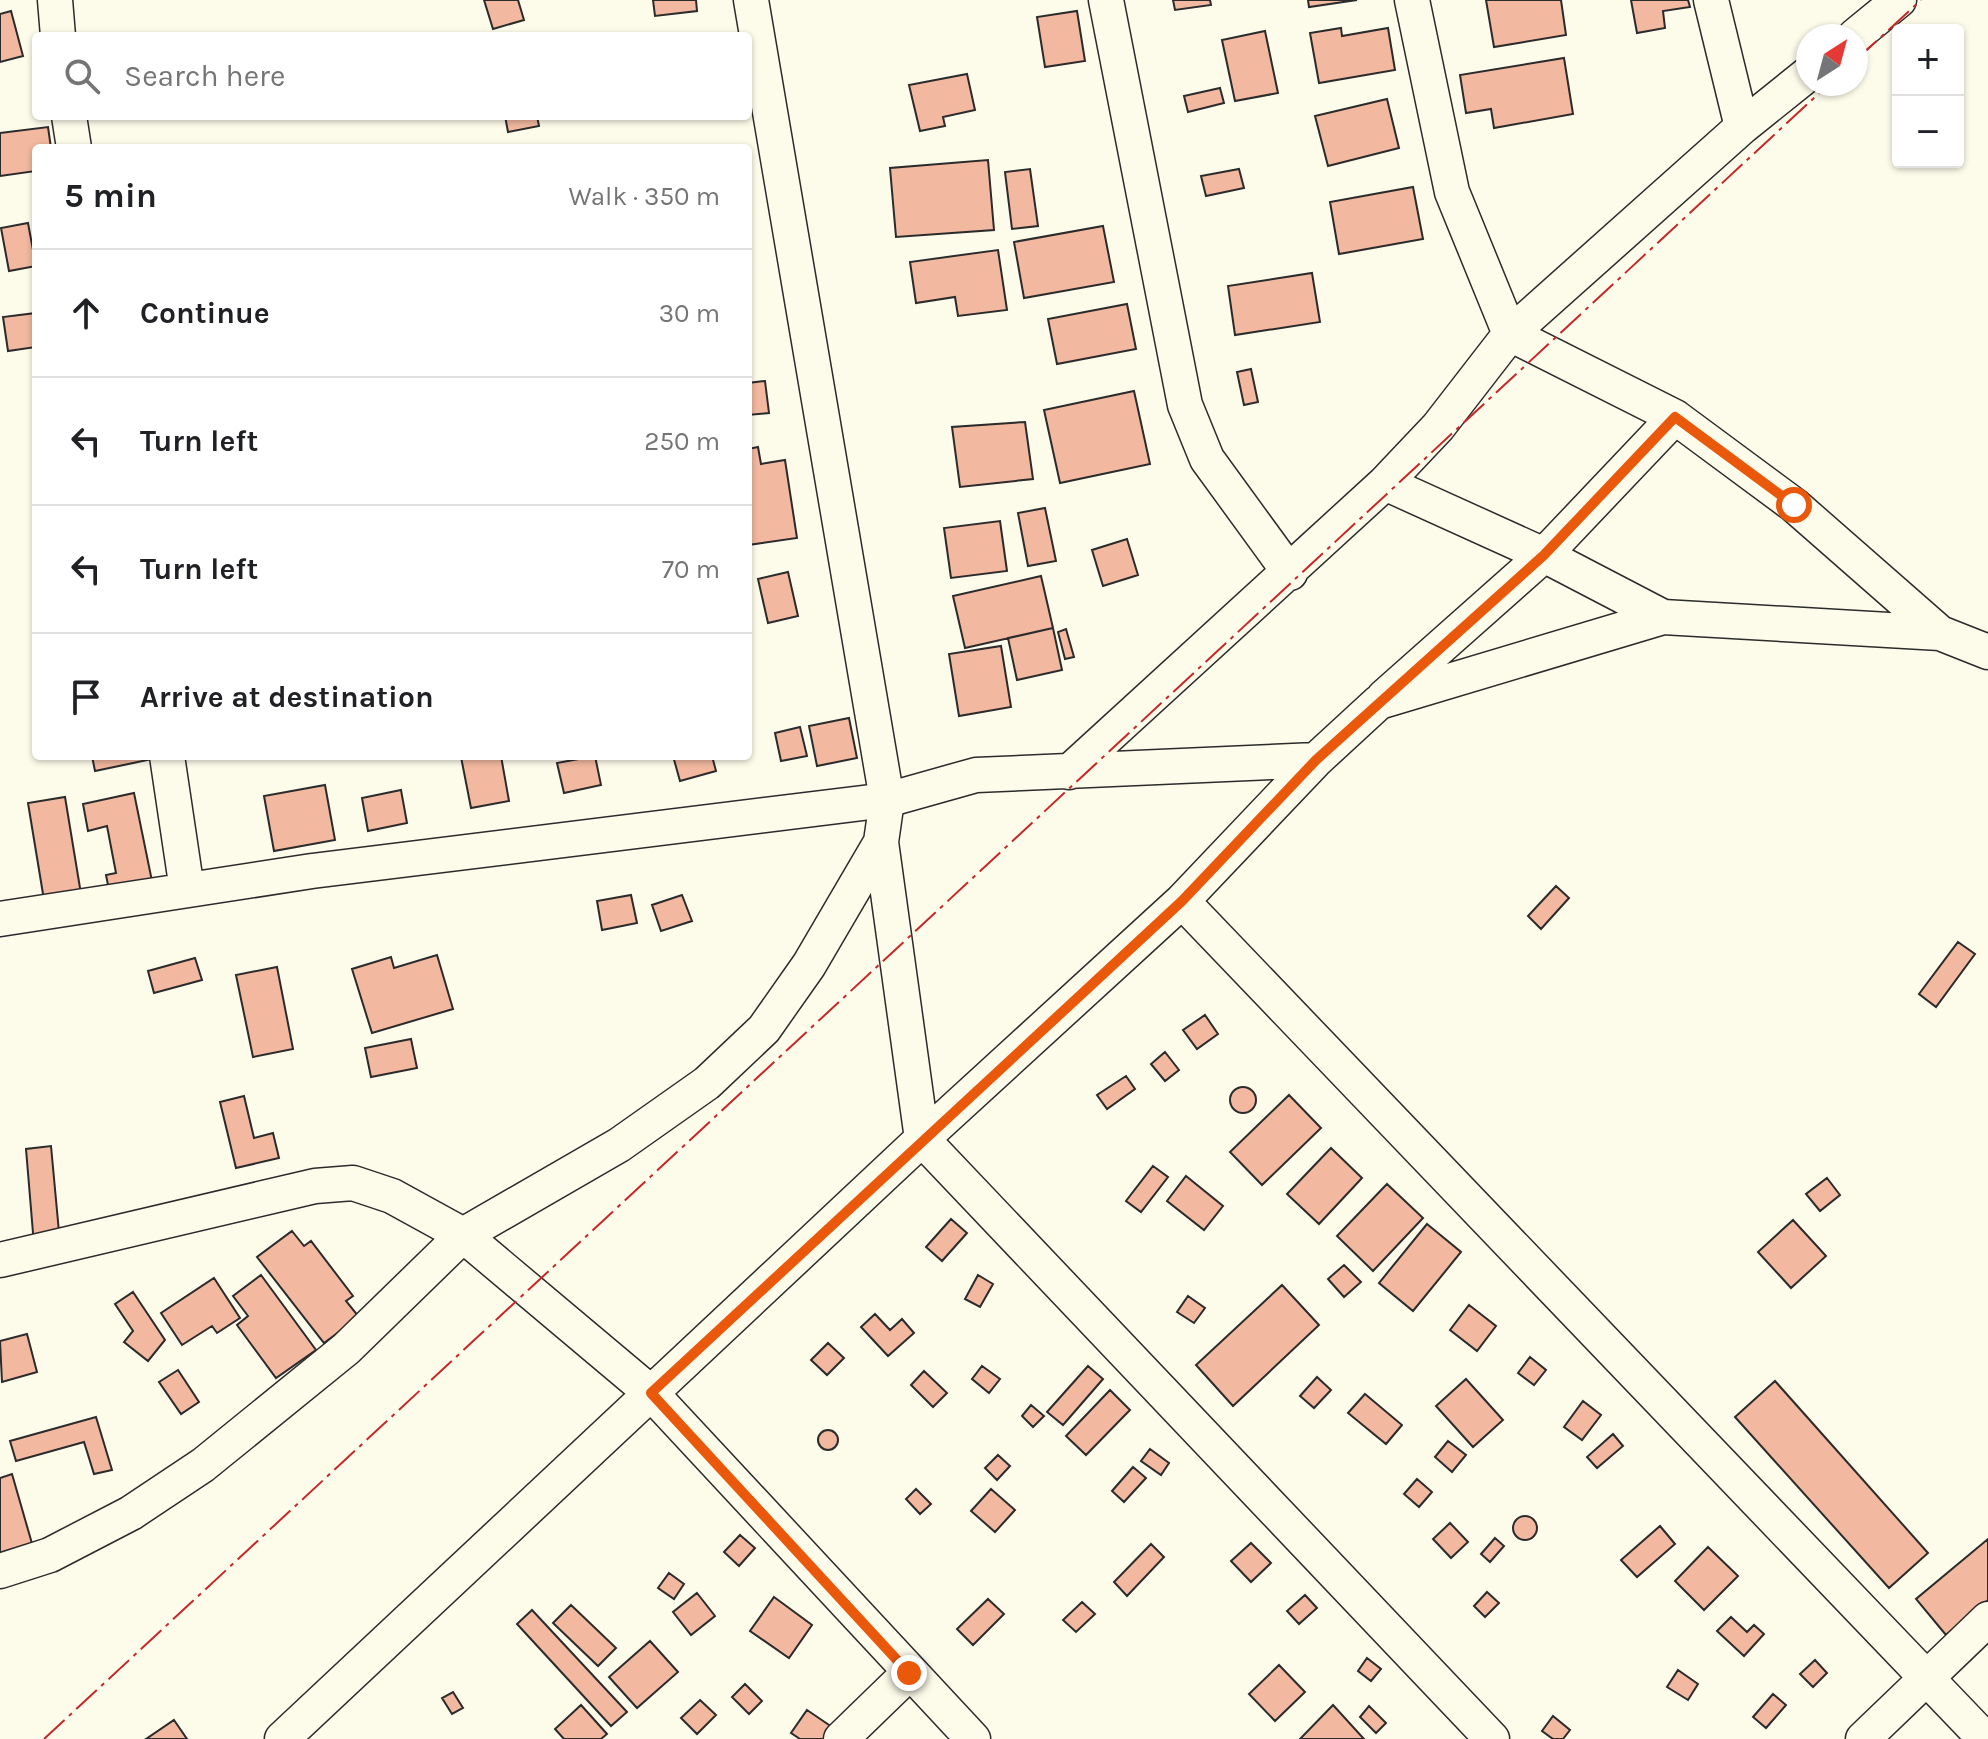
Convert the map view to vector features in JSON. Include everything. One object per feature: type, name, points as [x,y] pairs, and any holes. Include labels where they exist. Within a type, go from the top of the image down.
[{"type":"street","points":[[55,0],[58,32]]},
{"type":"street","points":[[751,0],[887,800],[881,842],[922,1139],[1492,1739]]},
{"type":"street","points":[[1106,0],[1185,405],[1207,459],[1290,573]]},
{"type":"street","points":[[1412,0],[1452,192],[1510,334],[1675,417],[1794,505],[1940,633]]},
{"type":"street","points":[[1711,0],[1742,127]]},
{"type":"street","points":[[1868,25],[1899,0]]},
{"type":"street","points":[[1069,772],[1385,483],[1438,427],[1510,334],[1742,127],[1796,84]]},
{"type":"street","points":[[70,120],[73,144]]},
{"type":"street","points":[[282,1739],[922,1139],[1182,901],[1316,760],[1544,555],[1675,417]]},
{"type":"street","points":[[1385,483],[1544,555],[1663,617]]},
{"type":"street","points":[[1379,702],[1663,617],[1940,633],[1988,652]]},
{"type":"street","points":[[168,760],[187,890]]},
{"type":"street","points":[[0,919],[328,869],[887,800],[976,775],[1316,760]]},
{"type":"street","points":[[0,1571],[50,1555],[131,1513],[203,1465],[346,1349],[463,1235],[619,1145],[707,1083],[764,1029],[809,965],[881,842]]},
{"type":"street","points":[[1182,901],[1985,1739]]},
{"type":"street","points":[[0,1260],[315,1186],[353,1183],[392,1196],[463,1235],[651,1393],[973,1739]]},
{"type":"street","points":[[1863,1739],[1988,1619]]},
{"type":"street","points":[[841,1739],[909,1673]]},
{"type":"building","points":[[484,0],[518,0],[524,20],[493,29]]},
{"type":"building","points":[[653,0],[696,0],[697,11],[655,16]]},
{"type":"building","points":[[1173,0],[1210,0],[1211,5],[1175,10]]},
{"type":"building","points":[[1308,0],[1357,0],[1309,7]]},
{"type":"building","points":[[1486,0],[1561,0],[1566,35],[1494,47]]},
{"type":"building","points":[[1631,0],[1688,0],[1690,7],[1663,11],[1665,28],[1637,33]]},
{"type":"building","points":[[11,11],[23,56],[0,62],[0,14]]},
{"type":"building","points":[[1077,11],[1085,61],[1045,67],[1037,17]]},
{"type":"building","points":[[1341,28],[1342,36],[1388,28],[1395,70],[1319,83],[1310,33]]},
{"type":"building","points":[[1265,31],[1278,93],[1235,101],[1222,40]]},
{"type":"building","points":[[1564,58],[1573,114],[1494,128],[1491,109],[1466,113],[1460,75]]},
{"type":"building","points":[[967,74],[975,110],[943,117],[945,126],[920,131],[909,85]]},
{"type":"building","points":[[1220,88],[1224,103],[1188,112],[1184,96]]},
{"type":"building","points":[[1387,99],[1399,148],[1328,166],[1315,116]]},
{"type":"building","points":[[506,120],[538,120],[539,126],[508,132]]},
{"type":"building","points":[[48,127],[50,144],[32,144],[32,172],[0,176],[0,133]]},
{"type":"building","points":[[988,160],[994,230],[896,237],[890,168]]},
{"type":"building","points":[[1030,169],[1038,226],[1012,229],[1005,172]]},
{"type":"building","points":[[1239,169],[1244,188],[1206,196],[1201,176]]},
{"type":"building","points":[[1413,187],[1423,239],[1339,254],[1330,202]]},
{"type":"building","points":[[28,223],[32,267],[9,271],[1,228]]},
{"type":"building","points":[[1103,226],[1114,282],[1024,298],[1014,242]]},
{"type":"building","points":[[998,250],[1007,310],[958,316],[955,297],[916,303],[910,262]]},
{"type":"building","points":[[1312,273],[1320,322],[1235,335],[1228,286]]},
{"type":"building","points":[[1127,304],[1136,349],[1057,364],[1048,319]]},
{"type":"building","points":[[32,313],[32,348],[8,351],[3,317]]},
{"type":"building","points":[[1251,369],[1258,402],[1244,405],[1237,372]]},
{"type":"building","points":[[765,381],[769,413],[752,415],[752,383]]},
{"type":"building","points":[[1134,391],[1150,464],[1060,483],[1044,410]]},
{"type":"building","points":[[1025,422],[1033,479],[960,487],[952,427]]},
{"type":"building","points":[[758,447],[761,464],[785,460],[797,538],[752,544],[752,448]]},
{"type":"building","points":[[1045,508],[1056,561],[1028,566],[1018,513]]},
{"type":"building","points":[[1000,521],[1007,571],[951,578],[944,528]]},
{"type":"building","points":[[1127,539],[1138,575],[1103,586],[1092,550]]},
{"type":"building","points":[[788,572],[798,616],[768,623],[758,579]]},
{"type":"building","points":[[1041,576],[1053,628],[965,648],[953,596]]},
{"type":"building","points":[[1053,628],[1062,670],[1017,680],[1008,638]]},
{"type":"building","points":[[1066,629],[1074,657],[1065,659],[1058,632]]},
{"type":"building","points":[[1001,646],[1011,707],[959,716],[949,654]]},
{"type":"building","points":[[849,718],[857,758],[817,766],[809,726]]},
{"type":"building","points":[[800,727],[807,756],[781,761],[775,733]]},
{"type":"building","points":[[93,760],[147,760],[95,771]]},
{"type":"building","points":[[462,760],[502,760],[509,801],[471,808]]},
{"type":"building","points":[[596,760],[601,785],[564,793],[557,763]]},
{"type":"building","points":[[674,760],[713,760],[716,771],[680,781]]},
{"type":"building","points":[[325,785],[335,840],[274,851],[264,796]]},
{"type":"building","points":[[401,790],[407,823],[368,831],[362,798]]},
{"type":"building","points":[[134,793],[153,886],[110,895],[106,875],[116,873],[107,826],[88,831],[83,804]]},
{"type":"building","points":[[65,797],[81,894],[44,900],[28,803]]},
{"type":"building","points":[[1556,886],[1569,898],[1541,929],[1528,916]]},
{"type":"building","points":[[631,895],[637,923],[602,930],[597,901]]},
{"type":"building","points":[[682,895],[692,921],[661,931],[652,905]]},
{"type":"building","points":[[1958,942],[1975,954],[1936,1007],[1919,994]]},
{"type":"building","points":[[437,955],[453,1009],[372,1033],[352,969],[391,957],[394,968]]},
{"type":"building","points":[[195,958],[202,980],[154,993],[148,971]]},
{"type":"building","points":[[277,967],[293,1049],[253,1057],[236,975]]},
{"type":"building","points":[[1205,1015],[1218,1034],[1197,1049],[1183,1030]]},
{"type":"building","points":[[411,1039],[417,1068],[371,1077],[365,1048]]},
{"type":"building","points":[[1165,1052],[1179,1070],[1165,1081],[1151,1064]]},
{"type":"building","points":[[1126,1076],[1135,1089],[1107,1109],[1097,1095]]},
{"type":"building","points":[[1243,1087],[1252,1091],[1256,1100],[1252,1109],[1243,1113],[1234,1109],[1230,1100],[1234,1091]]},
{"type":"building","points":[[1289,1095],[1321,1128],[1262,1185],[1230,1152]]},
{"type":"building","points":[[244,1096],[254,1138],[273,1133],[279,1158],[236,1168],[220,1102]]},
{"type":"building","points":[[51,1146],[60,1243],[34,1245],[26,1149]]},
{"type":"building","points":[[1331,1148],[1362,1178],[1319,1224],[1287,1194]]},
{"type":"building","points":[[1153,1166],[1168,1177],[1141,1212],[1126,1201]]},
{"type":"building","points":[[1186,1176],[1223,1206],[1204,1230],[1167,1201]]},
{"type":"building","points":[[1827,1178],[1840,1195],[1820,1211],[1806,1194]]},
{"type":"building","points":[[1387,1184],[1423,1218],[1373,1271],[1337,1236]]},
{"type":"building","points":[[951,1219],[967,1233],[942,1261],[926,1247]]},
{"type":"building","points":[[1793,1220],[1826,1256],[1791,1288],[1758,1252]]},
{"type":"building","points":[[1427,1224],[1461,1252],[1413,1311],[1379,1283]]},
{"type":"building","points":[[292,1231],[304,1246],[311,1241],[353,1296],[346,1301],[359,1317],[324,1343],[257,1257]]},
{"type":"building","points":[[1344,1265],[1361,1282],[1344,1297],[1328,1279]]},
{"type":"building","points":[[261,1275],[316,1350],[276,1378],[237,1325],[248,1316],[233,1296]]},
{"type":"building","points":[[978,1275],[993,1284],[980,1307],[965,1299]]},
{"type":"building","points":[[214,1278],[240,1318],[217,1333],[212,1326],[182,1345],[161,1313]]},
{"type":"building","points":[[1282,1285],[1319,1325],[1233,1406],[1196,1365]]},
{"type":"building","points":[[133,1292],[165,1340],[148,1361],[124,1342],[133,1331],[115,1304]]},
{"type":"building","points":[[1188,1296],[1205,1308],[1194,1323],[1177,1312]]},
{"type":"building","points":[[1469,1305],[1496,1326],[1477,1351],[1450,1330]]},
{"type":"building","points":[[875,1314],[890,1330],[902,1319],[914,1333],[888,1356],[861,1327]]},
{"type":"building","points":[[27,1334],[37,1372],[2,1382],[0,1341]]},
{"type":"building","points":[[828,1343],[844,1358],[827,1375],[811,1360]]},
{"type":"building","points":[[1530,1357],[1546,1370],[1534,1385],[1518,1373]]},
{"type":"building","points":[[982,1366],[1000,1379],[989,1393],[972,1379]]},
{"type":"building","points":[[1088,1366],[1103,1379],[1063,1425],[1047,1412]]},
{"type":"building","points":[[178,1370],[199,1402],[181,1414],[159,1382]]},
{"type":"building","points":[[924,1371],[947,1393],[933,1407],[911,1385]]},
{"type":"building","points":[[1317,1377],[1331,1390],[1314,1408],[1300,1396]]},
{"type":"building","points":[[1466,1379],[1503,1420],[1473,1447],[1436,1406]]},
{"type":"building","points":[[1775,1381],[1928,1553],[1889,1588],[1735,1417]]},
{"type":"building","points":[[1110,1390],[1130,1410],[1086,1455],[1066,1436]]},
{"type":"building","points":[[1365,1394],[1402,1425],[1386,1444],[1348,1413]]},
{"type":"building","points":[[1583,1401],[1601,1415],[1582,1440],[1564,1427]]},
{"type":"building","points":[[1031,1405],[1044,1416],[1033,1427],[1022,1416]]},
{"type":"building","points":[[96,1417],[112,1470],[94,1474],[84,1442],[16,1461],[10,1441]]},
{"type":"building","points":[[824,1430],[832,1430],[838,1440],[832,1450],[824,1450],[818,1444],[818,1436]]},
{"type":"building","points":[[1613,1434],[1623,1446],[1597,1468],[1587,1457]]},
{"type":"building","points":[[1448,1441],[1466,1455],[1452,1472],[1435,1457]]},
{"type":"building","points":[[1150,1449],[1169,1463],[1161,1475],[1141,1461]]},
{"type":"building","points":[[998,1455],[1010,1466],[997,1480],[985,1468]]},
{"type":"building","points":[[1133,1467],[1146,1478],[1124,1502],[1112,1491]]},
{"type":"building","points":[[12,1474],[33,1547],[0,1556],[0,1478]]},
{"type":"building","points":[[1417,1479],[1432,1492],[1419,1507],[1404,1494]]},
{"type":"building","points":[[916,1489],[931,1504],[920,1514],[906,1499]]},
{"type":"building","points":[[991,1489],[1015,1510],[995,1532],[971,1511]]},
{"type":"building","points":[[1525,1516],[1536,1523],[1537,1528],[1530,1539],[1525,1540],[1514,1533],[1513,1528],[1520,1517]]},
{"type":"building","points":[[1450,1523],[1468,1542],[1451,1558],[1433,1539]]},
{"type":"building","points":[[1660,1526],[1675,1544],[1637,1577],[1621,1560]]},
{"type":"building","points":[[740,1535],[755,1548],[739,1566],[724,1552]]},
{"type":"building","points":[[1495,1538],[1504,1546],[1490,1562],[1481,1554]]},
{"type":"building","points":[[1988,1539],[1988,1600],[1946,1635],[1916,1599]]},
{"type":"building","points":[[1251,1543],[1271,1563],[1251,1582],[1231,1561]]},
{"type":"building","points":[[1151,1544],[1164,1557],[1127,1596],[1114,1582]]},
{"type":"building","points":[[1708,1547],[1738,1576],[1704,1610],[1675,1581]]},
{"type":"building","points":[[669,1573],[684,1584],[674,1599],[658,1588]]},
{"type":"building","points":[[1487,1592],[1499,1603],[1485,1617],[1474,1606]]},
{"type":"building","points":[[697,1593],[715,1616],[691,1635],[673,1612]]},
{"type":"building","points":[[1305,1595],[1317,1608],[1299,1624],[1287,1611]]},
{"type":"building","points":[[774,1597],[812,1625],[789,1658],[750,1631]]},
{"type":"building","points":[[988,1599],[1004,1614],[973,1645],[957,1629]]},
{"type":"building","points":[[1082,1602],[1095,1614],[1076,1632],[1063,1620]]},
{"type":"building","points":[[571,1605],[616,1648],[598,1666],[553,1623]]},
{"type":"building","points":[[532,1610],[627,1712],[611,1726],[517,1624]]},
{"type":"building","points":[[1731,1617],[1747,1632],[1754,1625],[1764,1634],[1744,1656],[1717,1631]]},
{"type":"building","points":[[650,1641],[678,1672],[637,1708],[609,1677]]},
{"type":"building","points":[[1367,1658],[1381,1669],[1371,1681],[1358,1671]]},
{"type":"building","points":[[1815,1660],[1827,1673],[1813,1687],[1800,1674]]},
{"type":"building","points":[[1279,1665],[1305,1692],[1275,1721],[1249,1694]]},
{"type":"building","points":[[1678,1670],[1698,1684],[1688,1700],[1667,1687]]},
{"type":"building","points":[[745,1684],[762,1701],[749,1714],[732,1697]]},
{"type":"building","points":[[453,1692],[463,1708],[452,1714],[442,1698]]},
{"type":"building","points":[[1773,1694],[1786,1705],[1766,1728],[1753,1717]]},
{"type":"building","points":[[700,1700],[716,1715],[697,1734],[681,1718]]},
{"type":"building","points":[[581,1705],[607,1734],[601,1739],[564,1739],[555,1729]]},
{"type":"building","points":[[1333,1705],[1364,1739],[1300,1739]]},
{"type":"building","points":[[1369,1706],[1386,1723],[1376,1733],[1360,1717]]},
{"type":"building","points":[[807,1710],[832,1727],[824,1739],[800,1739],[791,1733]]},
{"type":"building","points":[[1553,1716],[1570,1730],[1563,1739],[1553,1739],[1542,1731]]},
{"type":"building","points":[[174,1720],[187,1739],[146,1739]]},
{"type":"power","points":[[1868,49],[1921,0]]},
{"type":"power","points":[[44,1739],[1816,96]]},
{"type":"route","points":[[909,1673],[651,1393],[1182,901],[1316,760],[1544,555],[1675,417],[1794,505]]}]
